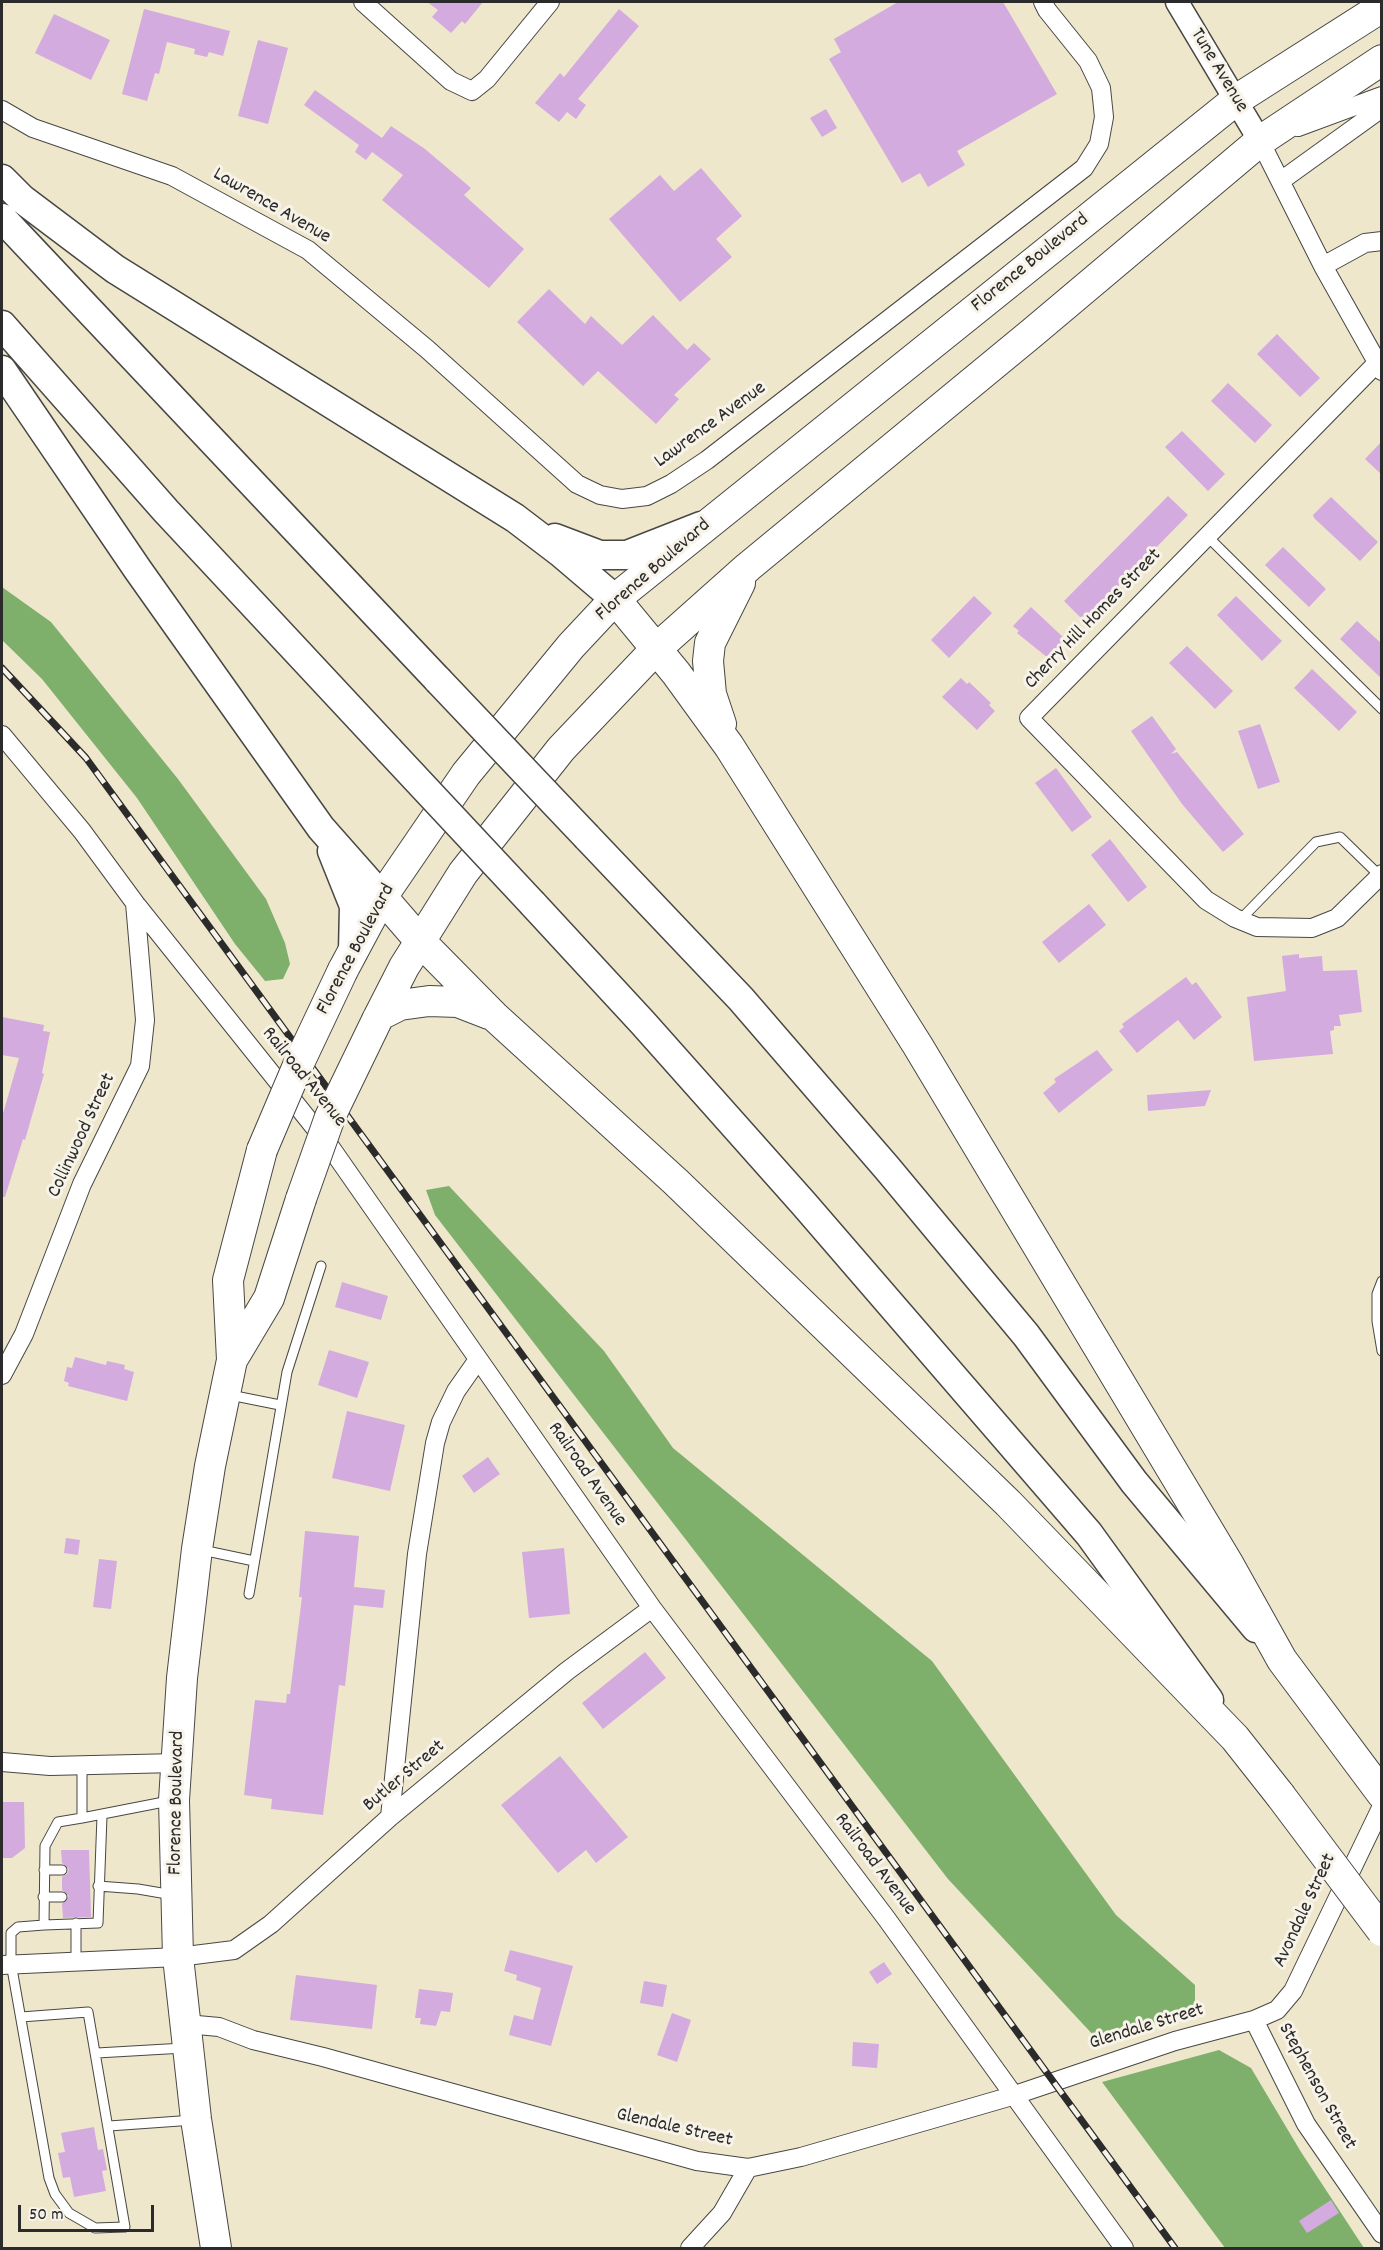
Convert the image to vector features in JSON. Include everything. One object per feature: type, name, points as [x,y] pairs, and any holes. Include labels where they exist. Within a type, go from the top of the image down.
[{"type":"highway","name":"Florence Boulevard","points":[[216,2248],[196,2119],[178,1957],[174,1800],[182,1678],[197,1549],[232,1360],[228,1280],[262,1150],[299,1063],[348,961],[382,897],[466,774],[571,646],[615,599],[1236,100],[1382,7]]},
{"type":"highway","name":"Florence Boulevard","points":[[232,1360],[269,1299],[330,1117],[379,1017],[420,941],[463,873],[508,813],[561,749],[656,649],[748,567],[1260,141],[1382,60]]},
{"type":"highway","points":[[729,746],[711,694],[708,661],[710,643],[748,567]]},
{"type":"highway","points":[[615,599],[729,746],[924,1056],[1217,1545],[1282,1660],[1382,1794]]},
{"type":"highway","points":[[382,897],[420,941],[494,1016],[676,1182],[855,1353],[1048,1543],[1235,1738],[1382,1931]]},
{"type":"highway","points":[[379,1017],[400,1005],[429,1001],[458,1002],[494,1016]]},
{"type":"main road","points":[[2,179],[22,199],[115,269],[515,518],[573,547],[600,555],[627,555],[709,523]]},
{"type":"main road","points":[[2,218],[741,999],[895,1177],[1026,1335],[1134,1482],[1282,1660]]},
{"type":"main road","points":[[2,325],[166,511],[643,1023],[804,1204],[1089,1534],[1180,1657],[1235,1738]]},
{"type":"main road","points":[[2,370],[138,570],[321,828],[382,897]]},
{"type":"main road","points":[[515,518],[615,599]]},
{"type":"main road","points":[[321,828],[354,906],[348,961]]},
{"type":"street","points":[[363,2],[451,81],[472,91],[487,79],[550,2]]},
{"type":"street","name":"Lawrence Avenue","points":[[2,110],[33,128],[172,176],[308,250],[427,349],[577,484],[600,495],[622,499],[647,496],[671,484],[707,460],[1084,168],[1099,144],[1104,117],[1101,88],[1088,61],[1043,2]]},
{"type":"street","name":"Tune Avenue","points":[[1177,2],[1260,141]]},
{"type":"street","points":[[1379,368],[1323,266],[1282,180],[1260,141],[1382,96]]},
{"type":"street","points":[[1282,180],[1382,108]]},
{"type":"street","points":[[1323,266],[1365,243],[1382,240]]},
{"type":"street","name":"Cherry Hill Homes Street","points":[[1379,368],[1208,536],[1029,718],[1206,900],[1240,920],[1257,927],[1312,928],[1337,918],[1381,876]]},
{"type":"street","name":"Railroad Avenue","points":[[2,735],[82,831],[135,903],[331,1148],[420,1272],[477,1361],[652,1608],[886,1918],[1012,2096],[1124,2248]]},
{"type":"street","name":"Collinwood Street","points":[[2,1375],[24,1334],[82,1184],[140,1066],[145,1020],[135,903]]},
{"type":"street","points":[[390,1817],[417,1554],[435,1443],[441,1422],[456,1391],[477,1361]]},
{"type":"street","name":"Butler Street","points":[[6,1964],[178,1957],[234,1950],[271,1924],[390,1817],[567,1671],[652,1608]]},
{"type":"street","points":[[2,1762],[50,1766],[177,1763]]},
{"type":"street","name":"Avondale Street","points":[[1254,2020],[1277,2010],[1293,1991],[1382,1806]]},
{"type":"street","name":"Glendale Street","points":[[187,2036],[219,2027],[254,2040],[323,2057],[697,2162],[748,2168],[801,2157],[1012,2096],[1175,2041],[1254,2020]]},
{"type":"street","name":"Stephenson Street","points":[[1254,2020],[1306,2124],[1382,2234]]},
{"type":"street","points":[[690,2248],[722,2213],[748,2168]]},
{"type":"lane","points":[[1208,536],[1382,709]]},
{"type":"lane","points":[[1240,920],[1316,842],[1340,837],[1381,876]]},
{"type":"lane","points":[[249,1594],[287,1372],[321,1266]]},
{"type":"lane","points":[[1382,1281],[1377,1294],[1377,1321],[1382,1351]]},
{"type":"lane","points":[[224,1394],[280,1405]]},
{"type":"lane","points":[[197,1549],[254,1561]]},
{"type":"lane","points":[[82,1766],[82,1818]]},
{"type":"lane","points":[[44,1924],[45,1846],[58,1822],[102,1816],[174,1800]]},
{"type":"lane","points":[[21,2017],[88,2012],[97,2053],[125,2227],[95,2228],[69,2213],[55,2194],[48,2178],[21,2017],[6,1964],[11,1933],[18,1927],[98,1923],[94,1898],[99,1887],[94,1869],[102,1816]]},
{"type":"lane","points":[[45,1870],[62,1870]]},
{"type":"lane","points":[[99,1887],[138,1889],[177,1896]]},
{"type":"lane","points":[[43,1897],[62,1898]]},
{"type":"lane","points":[[76,1923],[76,1960]]},
{"type":"lane","points":[[97,2053],[187,2036]]},
{"type":"lane","points":[[109,2126],[196,2119]]},
{"type":"green space","points":[[2,587],[51,622],[178,779],[266,899],[285,943],[290,964],[283,979],[265,981],[235,944],[137,798],[42,679],[2,640]]},
{"type":"green space","points":[[449,1186],[604,1351],[673,1448],[932,1661],[1116,1915],[1195,1985],[1195,2013],[1095,2037],[948,1879],[435,1215],[426,1190]]},
{"type":"green space","points":[[1219,2050],[1251,2068],[1301,2152],[1364,2248],[1225,2248],[1102,2082]]},
{"type":"building","points":[[427,2],[483,2],[465,24],[462,21],[451,33],[432,17],[438,10]]},
{"type":"building","points":[[898,2],[1003,2],[1057,94],[957,151],[965,165],[928,187],[920,173],[902,183],[829,59],[841,52],[834,39]]},
{"type":"building","points":[[144,9],[230,31],[223,56],[209,52],[207,57],[194,54],[195,49],[167,42],[159,74],[155,73],[147,101],[122,94]]},
{"type":"building","points":[[619,9],[639,26],[578,99],[586,105],[576,119],[567,112],[559,122],[535,103],[560,73],[564,77]]},
{"type":"building","points":[[54,14],[110,40],[91,80],[35,53]]},
{"type":"building","points":[[258,40],[288,48],[268,124],[238,116]]},
{"type":"building","points":[[315,90],[382,138],[391,126],[425,149],[471,188],[464,195],[524,249],[489,288],[382,200],[403,175],[372,152],[366,160],[355,152],[359,145],[304,105]]},
{"type":"building","points":[[826,109],[837,128],[822,137],[810,118]]},
{"type":"building","points":[[701,168],[742,216],[716,239],[732,257],[680,302],[609,219],[660,175],[674,191]]},
{"type":"building","points":[[549,289],[585,324],[591,316],[622,345],[653,315],[687,350],[694,343],[711,359],[674,395],[679,399],[656,424],[598,371],[583,386],[517,322]]},
{"type":"building","points":[[1277,334],[1320,378],[1300,397],[1257,354]]},
{"type":"building","points":[[1228,383],[1272,425],[1255,443],[1211,401]]},
{"type":"building","points":[[1182,431],[1225,474],[1208,491],[1165,447]]},
{"type":"building","points":[[1382,441],[1382,475],[1365,459]]},
{"type":"building","points":[[1168,496],[1188,515],[1084,621],[1064,601]]},
{"type":"building","points":[[1331,497],[1378,542],[1360,561],[1314,518],[1313,515]]},
{"type":"building","points":[[1283,547],[1326,589],[1309,607],[1265,565]]},
{"type":"building","points":[[974,596],[992,613],[949,658],[931,640]]},
{"type":"building","points":[[1236,596],[1282,641],[1262,661],[1217,615]]},
{"type":"building","points":[[1031,607],[1065,639],[1048,658],[1017,633],[1019,631],[1013,626]]},
{"type":"building","points":[[1357,621],[1382,644],[1382,679],[1340,639]]},
{"type":"building","points":[[1187,646],[1233,691],[1215,709],[1169,663]]},
{"type":"building","points":[[1312,669],[1357,712],[1339,731],[1294,688]]},
{"type":"building","points":[[961,678],[967,684],[969,682],[991,703],[989,705],[995,711],[977,730],[942,697]]},
{"type":"building","points":[[1152,716],[1176,749],[1171,754],[1177,752],[1244,834],[1223,852],[1182,804],[1131,731]]},
{"type":"building","points":[[1260,724],[1280,782],[1258,789],[1238,731]]},
{"type":"building","points":[[1056,768],[1092,817],[1072,832],[1035,783]]},
{"type":"building","points":[[1110,839],[1147,887],[1128,902],[1091,855]]},
{"type":"building","points":[[1089,904],[1106,925],[1059,963],[1042,942]]},
{"type":"building","points":[[1299,954],[1299,958],[1322,956],[1323,971],[1357,970],[1362,1012],[1339,1015],[1341,1026],[1334,1026],[1334,1030],[1330,1031],[1333,1054],[1254,1061],[1247,997],[1286,991],[1282,956]]},
{"type":"building","points":[[1186,977],[1192,985],[1196,982],[1222,1017],[1194,1040],[1178,1020],[1137,1053],[1119,1031],[1124,1027],[1122,1024]]},
{"type":"building","points":[[2,1017],[44,1025],[43,1031],[50,1032],[42,1073],[44,1074],[25,1140],[23,1139],[5,1197],[2,1197],[2,1117],[19,1058],[2,1055]]},
{"type":"building","points":[[1097,1050],[1113,1070],[1059,1113],[1043,1093],[1056,1082],[1054,1079]]},
{"type":"building","points":[[1211,1090],[1205,1106],[1148,1111],[1147,1095]]},
{"type":"building","points":[[342,1282],[388,1296],[381,1320],[335,1307]]},
{"type":"building","points":[[329,1350],[369,1362],[357,1398],[318,1385]]},
{"type":"building","points":[[75,1357],[106,1365],[107,1361],[125,1365],[124,1369],[134,1372],[127,1401],[68,1386],[69,1383],[64,1381],[67,1367],[72,1368]]},
{"type":"building","points":[[347,1411],[405,1425],[390,1491],[332,1478]]},
{"type":"building","points":[[488,1457],[500,1474],[474,1493],[462,1476]]},
{"type":"building","points":[[305,1531],[359,1536],[354,1587],[385,1590],[383,1608],[354,1605],[345,1686],[339,1685],[323,1815],[271,1809],[272,1799],[244,1795],[255,1700],[286,1703],[287,1694],[290,1694],[302,1597],[299,1597]]},
{"type":"building","points":[[66,1538],[80,1540],[78,1555],[64,1553]]},
{"type":"building","points":[[564,1548],[570,1614],[529,1618],[522,1552]]},
{"type":"building","points":[[99,1559],[117,1561],[111,1609],[93,1607]]},
{"type":"building","points":[[645,1652],[666,1678],[603,1729],[582,1703]]},
{"type":"building","points":[[560,1756],[628,1837],[596,1863],[586,1850],[558,1873],[501,1805]]},
{"type":"building","points":[[2,1802],[24,1802],[25,1848],[12,1858],[2,1858]]},
{"type":"building","points":[[61,1850],[89,1850],[91,1917],[63,1918],[62,1904],[69,1896],[62,1890],[62,1877],[69,1869],[62,1863]]},
{"type":"building","points":[[510,1950],[573,1966],[551,2046],[509,2035],[514,2015],[533,2020],[541,1988],[516,1980],[517,1975],[504,1971]]},
{"type":"building","points":[[884,1962],[892,1974],[877,1984],[869,1972]]},
{"type":"building","points":[[296,1975],[377,1985],[372,2029],[290,2020]]},
{"type":"building","points":[[644,1981],[667,1985],[663,2007],[640,2003]]},
{"type":"building","points":[[419,1989],[453,1993],[450,2012],[441,2011],[436,2026],[420,2024],[421,2018],[415,2018]]},
{"type":"building","points":[[672,2013],[691,2020],[677,2062],[657,2055]]},
{"type":"building","points":[[853,2042],[879,2044],[877,2068],[852,2066]]},
{"type":"building","points":[[94,2127],[98,2150],[103,2149],[107,2170],[102,2171],[106,2191],[74,2197],[70,2177],[63,2178],[58,2153],[65,2152],[61,2133]]},
{"type":"building","points":[[1331,2200],[1339,2213],[1307,2233],[1299,2221]]},
{"type":"railway","points":[[2,668],[86,758],[1175,2248]]}]
